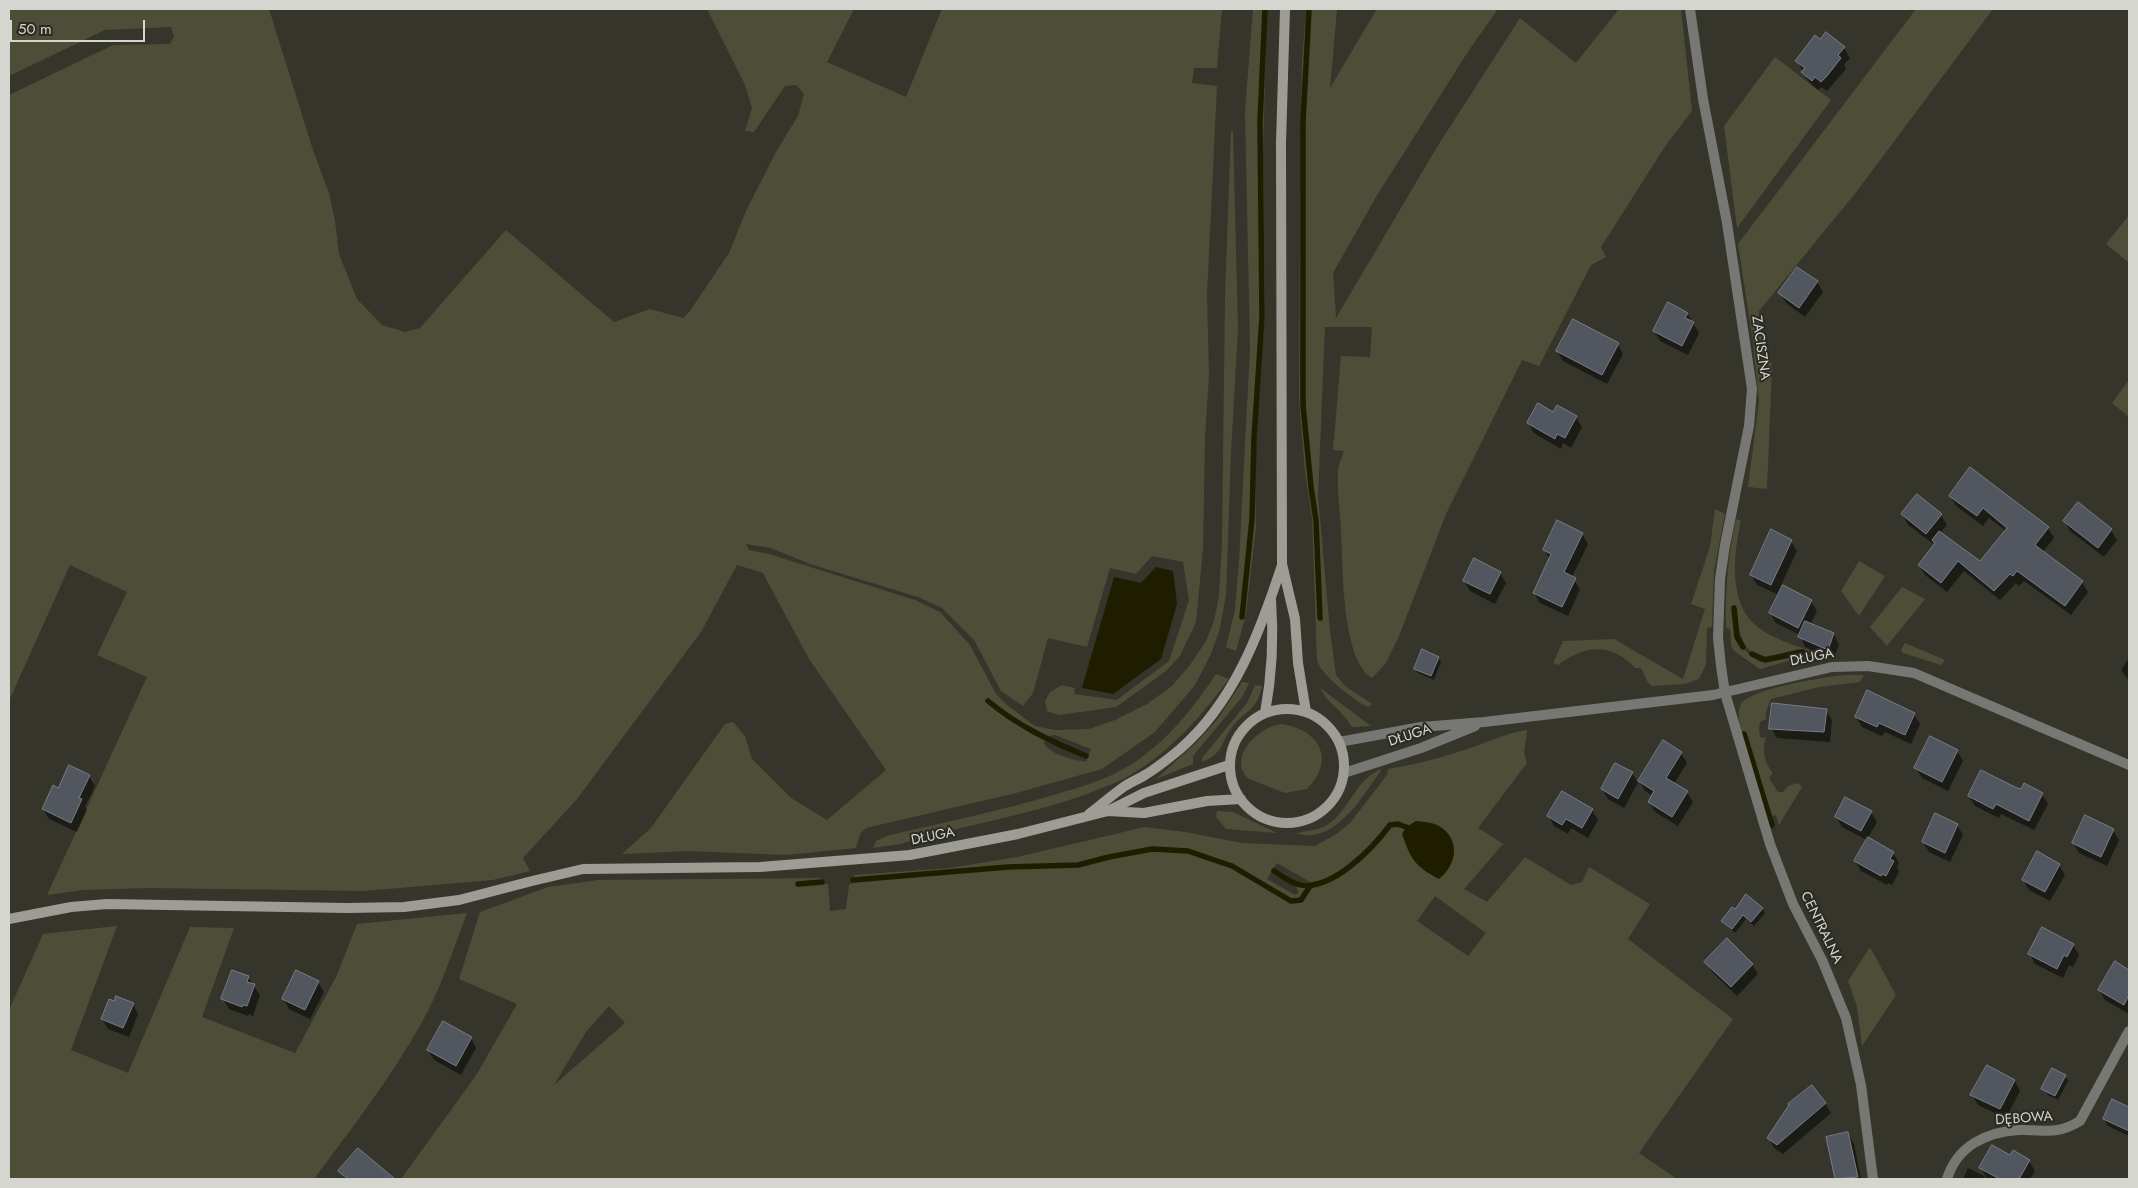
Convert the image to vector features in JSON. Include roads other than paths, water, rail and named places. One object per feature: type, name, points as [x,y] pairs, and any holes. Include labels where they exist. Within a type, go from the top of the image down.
[{"type":"main road","points":[[1285,9],[1281,143],[1282,564],[1295,619],[1298,662],[1306,712]]},
{"type":"main road","points":[[1086,816],[1126,786],[1164,762],[1193,737],[1212,716],[1228,694],[1241,669],[1271,599],[1282,564]]},
{"type":"main road","points":[[1265,713],[1272,675],[1273,629],[1271,599]]},
{"type":"main road","points":[[1278,709],[1306,712],[1320,719],[1331,729],[1339,742],[1344,757],[1344,773],[1339,790],[1330,804],[1316,815],[1300,822],[1282,823],[1265,819],[1250,810],[1232,783],[1229,765],[1239,735],[1250,722],[1265,713],[1278,709]]},
{"type":"main road","name":"DŁUGA","points":[[9,919],[71,907],[107,904],[347,908],[404,907],[459,900],[583,869],[760,867],[910,855],[1018,834],[1108,811],[1144,793],[1229,765]]},
{"type":"main road","name":"DŁUGA","points":[[1108,811],[1144,814],[1207,801],[1241,799]]},
{"type":"street","name":"ZACISZNA","points":[[1690,9],[1703,99],[1727,223],[1752,390],[1749,426],[1720,579],[1718,649],[1725,692]]},
{"type":"street","name":"DŁUGA","points":[[1339,742],[1421,727],[1484,722],[1725,692],[1832,667],[1868,666],[1914,673],[2129,765]]},
{"type":"street","name":"CENTRALNA","points":[[1725,692],[1770,844],[1793,904],[1822,960],[1846,1018],[1861,1085],[1873,1179]]},
{"type":"street","name":"DŁUGA","points":[[1344,773],[1421,748],[1484,722]]},
{"type":"street","name":"DĘBOWA","points":[[1947,1179],[1952,1164],[1961,1152],[1978,1140],[1994,1134],[2019,1130],[2053,1132],[2070,1128],[2080,1121],[2129,1031]]},
{"type":"waterway","points":[[1242,617],[1252,519],[1254,438],[1262,317],[1260,122],[1265,9]]},
{"type":"waterway","points":[[1309,9],[1303,122],[1303,405],[1316,520],[1320,618]]},
{"type":"waterway","points":[[1734,608],[1737,637],[1743,647]]},
{"type":"waterway","points":[[1752,654],[1765,660],[1803,652]]},
{"type":"waterway","points":[[988,701],[1011,718],[1035,732],[1086,756]]},
{"type":"waterway","points":[[1744,734],[1772,825]]},
{"type":"waterway","points":[[1274,871],[1301,885],[1313,885],[1326,881],[1351,866],[1390,825],[1398,824],[1406,827]]},
{"type":"waterway","points":[[853,880],[1008,867],[1078,865],[1152,849],[1188,851],[1232,866],[1291,901],[1301,900],[1310,886]]},
{"type":"waterway","points":[[798,884],[822,882]]}]
